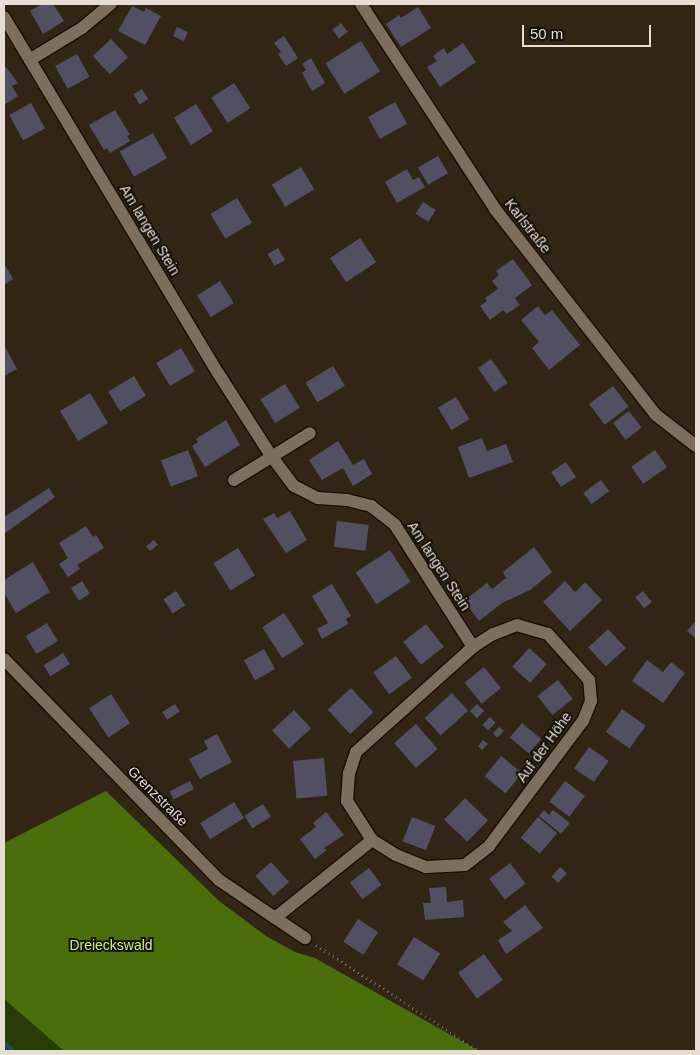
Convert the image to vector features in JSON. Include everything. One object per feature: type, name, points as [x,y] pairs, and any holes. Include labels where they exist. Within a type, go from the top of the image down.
[{"type":"street","points":[[31,59],[82,28],[112,4]]},
{"type":"street","name":"Karlstraße","points":[[361,4],[495,209],[656,415],[696,446]]},
{"type":"street","name":"Am langen Stein","points":[[4,17],[31,59],[184,317],[272,457],[294,486],[318,498],[348,500],[371,506],[395,525],[473,646]]},
{"type":"street","points":[[234,480],[310,433]]},
{"type":"street","name":"Auf der Höhe","points":[[518,625],[548,634],[589,680],[591,701],[583,721],[489,846],[465,865],[426,867],[396,855],[372,840],[347,801],[349,773],[356,752],[473,646],[493,634],[518,625]]},
{"type":"street","name":"Grenzstraße","points":[[4,658],[219,880],[305,938]]},
{"type":"street","points":[[275,918],[372,840]]},
{"type":"path","points":[[305,938],[479,1051]]},
{"type":"green space","name":"Dreieckswald","points":[[106,791],[219,901],[266,936],[295,952],[315,958],[479,1051],[64,1051],[4,999],[4,843]]},
{"type":"green space","points":[[4,999],[64,1051],[4,1051]]},
{"type":"building","points":[[42,4],[53,4],[64,21],[43,34],[30,11]]},
{"type":"building","points":[[132,6],[144,12],[146,8],[161,16],[145,45],[118,31]]},
{"type":"building","points":[[418,7],[431,28],[401,47],[386,24],[399,15],[401,18]]},
{"type":"building","points":[[341,23],[348,32],[339,38],[332,30]]},
{"type":"building","points":[[177,27],[188,32],[184,41],[173,36]]},
{"type":"building","points":[[284,36],[298,58],[286,66],[278,54],[281,52],[274,43]]},
{"type":"building","points":[[111,39],[128,57],[110,74],[93,56]]},
{"type":"building","points":[[361,41],[380,72],[344,94],[325,63]]},
{"type":"building","points":[[463,43],[476,62],[440,87],[427,67],[437,61],[433,56],[444,48],[447,54]]},
{"type":"building","points":[[77,54],[90,77],[68,89],[55,66]]},
{"type":"building","points":[[311,58],[325,83],[312,91],[302,73],[306,70],[302,64]]},
{"type":"building","points":[[6,67],[18,83],[12,86],[18,96],[4,105],[4,68]]},
{"type":"building","points":[[234,83],[250,108],[228,123],[211,98]]},
{"type":"building","points":[[142,89],[148,99],[140,104],[133,94]]},
{"type":"building","points":[[395,102],[407,124],[380,139],[368,117]]},
{"type":"building","points":[[31,103],[45,128],[23,140],[9,115]]},
{"type":"building","points":[[196,104],[213,131],[191,145],[174,118]]},
{"type":"building","points":[[115,110],[130,135],[127,136],[130,141],[110,153],[107,148],[104,150],[89,125]]},
{"type":"building","points":[[153,133],[167,158],[134,177],[120,151]]},
{"type":"building","points":[[438,156],[448,173],[428,185],[418,168]]},
{"type":"building","points":[[301,167],[314,189],[285,207],[272,185]]},
{"type":"building","points":[[407,169],[413,180],[419,177],[425,187],[397,203],[385,182]]},
{"type":"building","points":[[237,198],[252,223],[225,239],[210,214]]},
{"type":"building","points":[[423,202],[436,210],[428,222],[416,214]]},
{"type":"building","points":[[360,238],[376,262],[346,282],[330,258]]},
{"type":"building","points":[[278,248],[285,260],[275,266],[268,254]]},
{"type":"building","points":[[513,259],[532,285],[515,298],[520,305],[507,314],[503,310],[490,320],[480,306],[487,301],[485,298],[498,289],[492,281],[499,275],[496,271]]},
{"type":"building","points":[[4,263],[13,279],[4,285]]},
{"type":"building","points":[[220,281],[234,303],[211,317],[197,295]]},
{"type":"building","points":[[538,306],[545,315],[552,310],[580,345],[549,370],[532,348],[539,342],[521,320]]},
{"type":"building","points":[[4,345],[17,369],[4,376]]},
{"type":"building","points":[[181,348],[195,371],[170,386],[156,363]]},
{"type":"building","points":[[491,359],[508,383],[495,392],[478,368]]},
{"type":"building","points":[[333,366],[345,386],[317,402],[306,382]]},
{"type":"building","points":[[134,376],[146,396],[120,411],[108,391]]},
{"type":"building","points":[[285,384],[300,408],[275,423],[260,399]]},
{"type":"building","points":[[613,386],[629,407],[605,425],[589,404]]},
{"type":"building","points":[[90,393],[108,423],[78,441],[60,411]]},
{"type":"building","points":[[456,397],[469,419],[451,430],[438,408]]},
{"type":"building","points":[[629,411],[642,428],[626,440],[613,423]]},
{"type":"building","points":[[226,420],[240,445],[205,467],[192,446],[198,442],[196,439]]},
{"type":"building","points":[[482,438],[487,451],[506,444],[513,462],[469,478],[458,447]]},
{"type":"building","points":[[338,441],[353,465],[364,459],[372,474],[353,486],[343,468],[322,480],[309,460]]},
{"type":"building","points":[[188,450],[198,476],[171,487],[161,460]]},
{"type":"building","points":[[655,450],[667,467],[643,484],[631,467]]},
{"type":"building","points":[[566,462],[576,477],[561,487],[551,472]]},
{"type":"building","points":[[601,480],[609,491],[591,504],[583,493]]},
{"type":"building","points":[[49,488],[55,497],[4,534],[4,517]]},
{"type":"building","points":[[290,511],[307,540],[286,553],[263,519],[274,513],[277,518]]},
{"type":"building","points":[[337,521],[369,525],[366,551],[334,547]]},
{"type":"building","points":[[86,526],[93,537],[96,535],[104,548],[77,565],[80,569],[68,577],[59,564],[68,558],[59,543]]},
{"type":"building","points":[[154,540],[158,545],[150,551],[146,546]]},
{"type":"building","points":[[534,547],[552,572],[530,590],[502,603],[479,621],[464,601],[487,583],[492,589],[506,578],[503,572]]},
{"type":"building","points":[[238,548],[255,575],[230,591],[213,563]]},
{"type":"building","points":[[390,550],[411,582],[376,604],[356,572]]},
{"type":"building","points":[[33,562],[50,592],[16,613],[4,593],[4,580]]},
{"type":"building","points":[[82,581],[90,594],[79,601],[71,588]]},
{"type":"building","points":[[565,581],[575,592],[585,582],[602,600],[570,631],[543,602]]},
{"type":"building","points":[[332,584],[351,616],[346,619],[348,624],[322,639],[317,629],[328,623],[312,596]]},
{"type":"building","points":[[176,591],[185,605],[173,613],[163,599]]},
{"type":"building","points":[[643,591],[652,602],[644,608],[635,597]]},
{"type":"building","points":[[284,613],[304,644],[282,658],[262,627]]},
{"type":"building","points":[[696,621],[696,639],[687,631]]},
{"type":"building","points":[[47,623],[58,641],[36,654],[26,636]]},
{"type":"building","points":[[426,624],[444,647],[421,665],[403,642]]},
{"type":"building","points":[[608,629],[626,648],[606,666],[588,647]]},
{"type":"building","points":[[529,648],[547,664],[530,683],[512,667]]},
{"type":"building","points":[[264,649],[275,669],[255,680],[244,660]]},
{"type":"building","points":[[63,653],[70,664],[50,676],[43,665]]},
{"type":"building","points":[[396,656],[412,678],[389,694],[373,672]]},
{"type":"building","points":[[647,660],[663,672],[671,662],[685,673],[663,703],[632,681]]},
{"type":"building","points":[[484,667],[501,688],[482,704],[465,683]]},
{"type":"building","points":[[558,680],[573,699],[552,715],[538,696]]},
{"type":"building","points":[[351,688],[374,712],[350,734],[328,710]]},
{"type":"building","points":[[452,693],[468,711],[441,736],[425,718]]},
{"type":"building","points":[[111,694],[130,723],[108,738],[89,708]]},
{"type":"building","points":[[175,704],[180,712],[167,720],[162,712]]},
{"type":"building","points":[[477,704],[484,711],[477,718],[470,711]]},
{"type":"building","points":[[622,709],[646,726],[630,749],[606,732]]},
{"type":"building","points":[[294,710],[311,728],[289,749],[272,730]]},
{"type":"building","points":[[490,717],[496,723],[488,730],[482,725]]},
{"type":"building","points":[[522,723],[541,739],[529,754],[510,738]]},
{"type":"building","points":[[416,724],[438,749],[416,768],[394,743]]},
{"type":"building","points":[[499,727],[504,731],[497,738],[493,733]]},
{"type":"building","points":[[217,734],[232,762],[200,779],[189,759],[208,749],[204,741]]},
{"type":"building","points":[[483,740],[488,744],[482,750],[478,746]]},
{"type":"building","points":[[589,747],[609,761],[594,782],[574,768]]},
{"type":"building","points":[[501,756],[522,773],[506,793],[485,776]]},
{"type":"building","points":[[324,758],[327,796],[296,799],[293,761]]},
{"type":"building","points":[[190,781],[194,789],[174,799],[170,791]]},
{"type":"building","points":[[565,781],[585,796],[569,817],[549,802]]},
{"type":"building","points":[[465,798],[488,820],[467,842],[444,820]]},
{"type":"building","points":[[234,802],[244,818],[210,839],[200,823]]},
{"type":"building","points":[[263,804],[271,817],[252,828],[244,816]]},
{"type":"building","points":[[544,810],[549,815],[553,810],[570,823],[561,834],[539,816]]},
{"type":"building","points":[[326,812],[344,835],[324,848],[327,850],[315,859],[300,839],[316,827],[313,823]]},
{"type":"building","points":[[412,817],[435,826],[426,850],[403,841]]},
{"type":"building","points":[[538,817],[557,833],[540,854],[521,838]]},
{"type":"building","points":[[271,862],[289,882],[273,896],[255,876]]},
{"type":"building","points":[[510,863],[526,884],[505,899],[489,879]]},
{"type":"building","points":[[560,867],[567,873],[558,883],[551,877]]},
{"type":"building","points":[[369,868],[382,885],[362,899],[350,882]]},
{"type":"building","points":[[446,887],[447,902],[463,900],[464,917],[425,920],[423,903],[431,903],[429,888]]},
{"type":"building","points":[[525,905],[543,928],[506,954],[498,940],[512,931],[503,922]]},
{"type":"building","points":[[358,919],[378,932],[363,955],[343,942]]},
{"type":"building","points":[[414,937],[440,953],[423,981],[397,964]]},
{"type":"building","points":[[484,954],[503,980],[477,999],[458,973]]},
{"type":"waterway","points":[[4,1043],[13,1051]]}]
